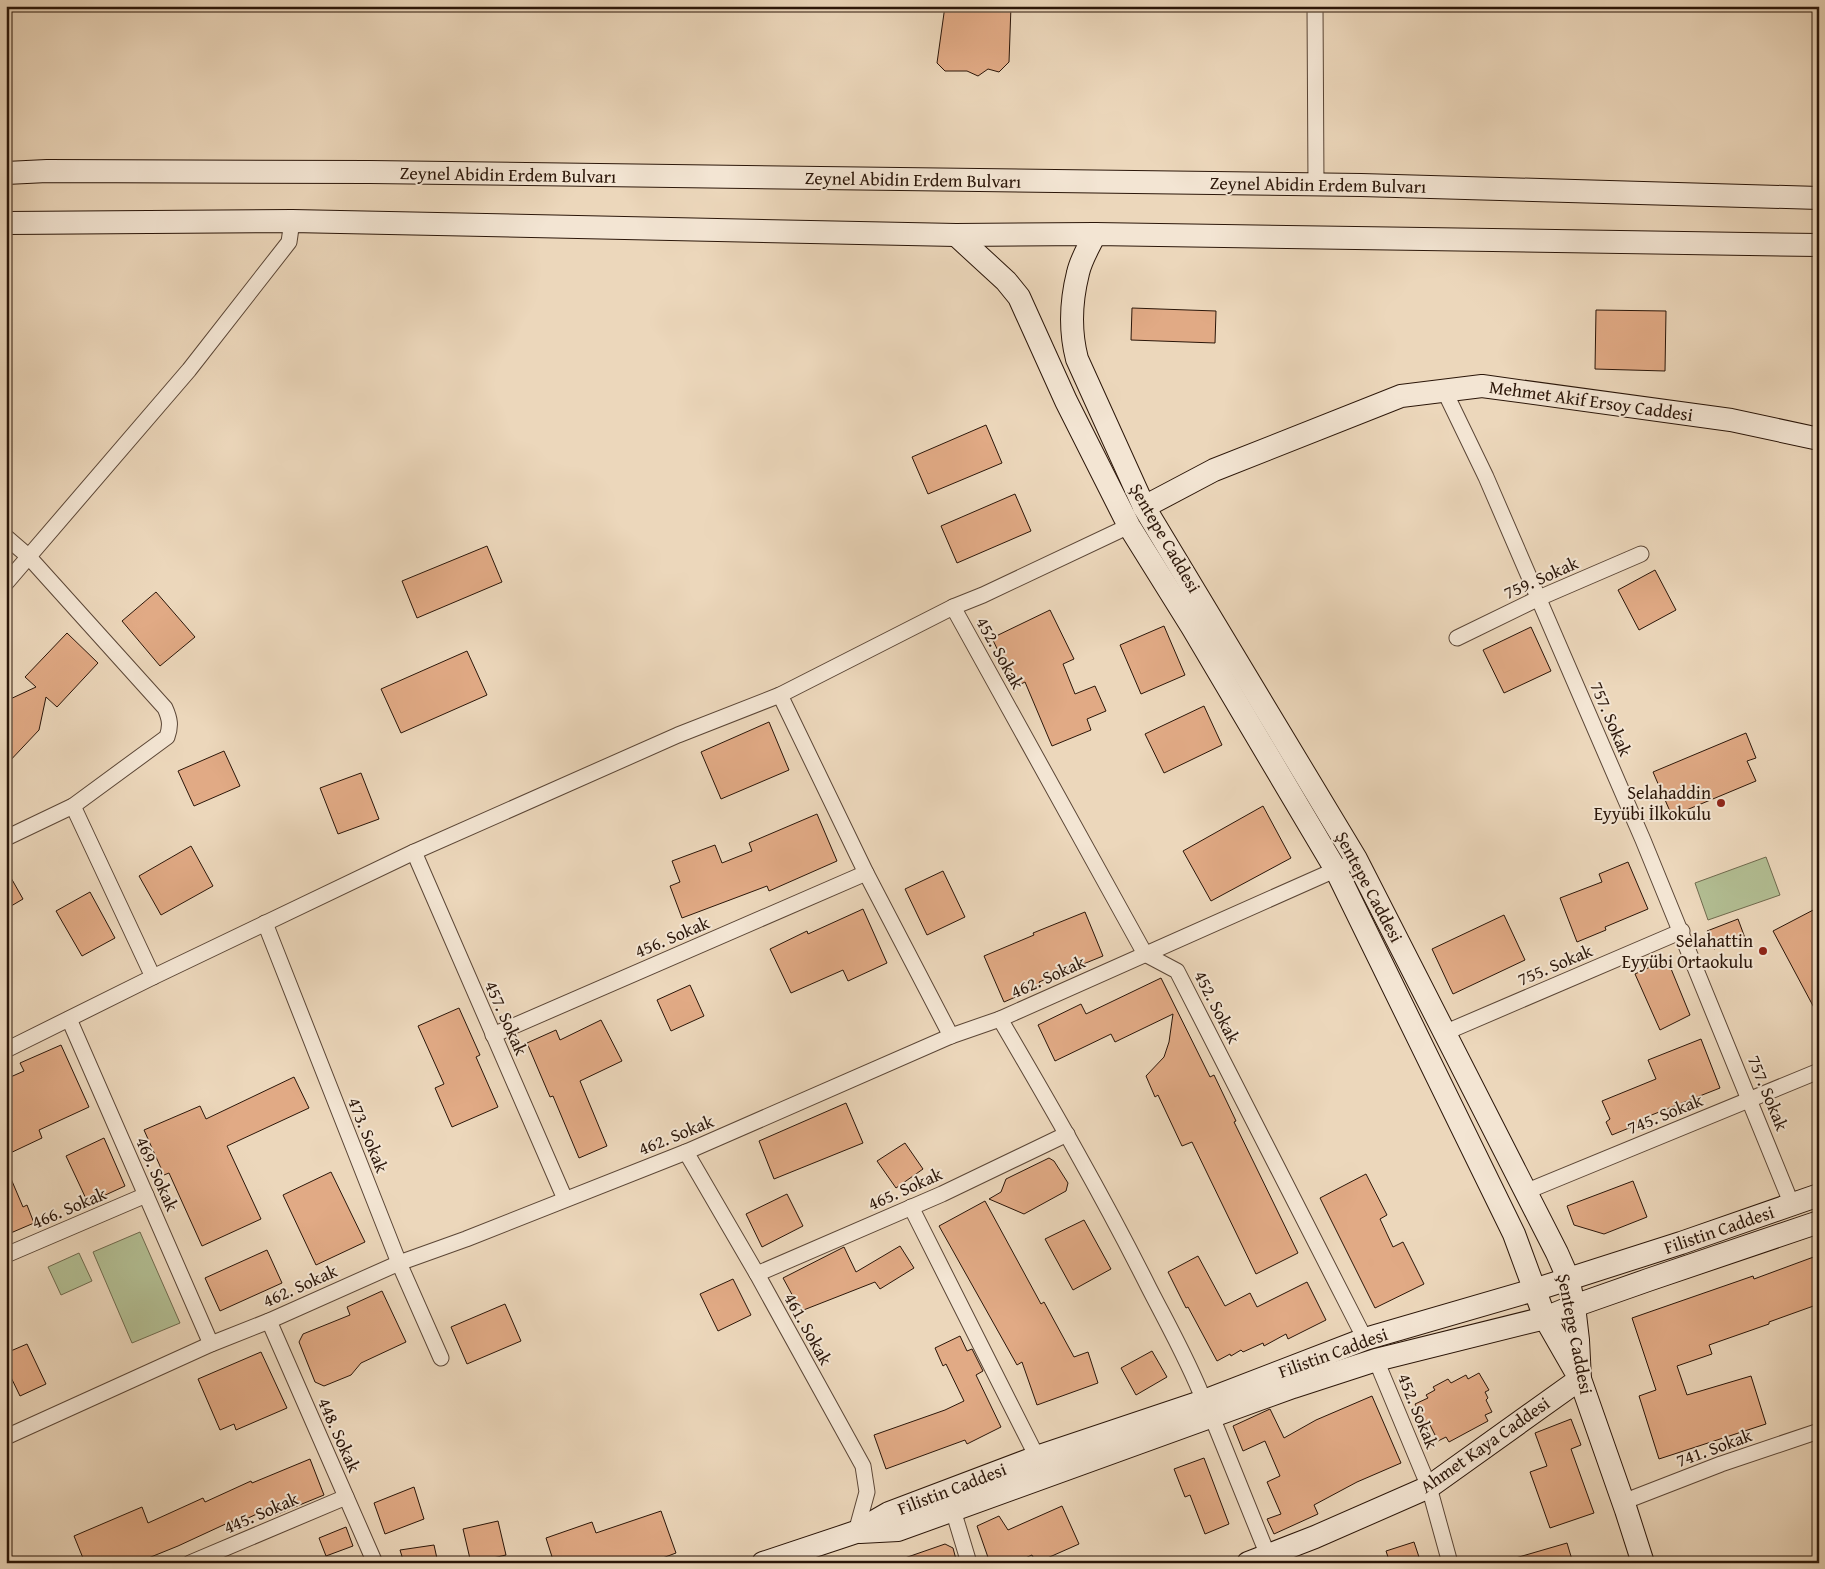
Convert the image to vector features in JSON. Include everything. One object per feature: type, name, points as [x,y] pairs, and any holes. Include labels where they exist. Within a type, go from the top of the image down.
[{"type":"street","points":[[1315,6],[1316,185]]},
{"type":"street","name":"Zeynel Abidin Erdem Bulvarı","points":[[6,173],[47,171],[370,172],[1316,185],[1819,198]]},
{"type":"street","points":[[6,223],[292,221],[956,235],[1095,234],[1819,245]]},
{"type":"street","points":[[6,583],[201,355],[289,242],[292,221]]},
{"type":"street","name":"Şentepe Caddesi","points":[[1095,234],[1083,257],[1078,274],[1072,326],[1072,340],[1077,360],[1144,507],[1356,859],[1568,1278],[1574,1306],[1580,1379],[1643,1563]]},
{"type":"street","points":[[956,235],[1006,281],[1019,297],[1066,401],[1129,526],[1202,644],[1336,870],[1514,1234],[1545,1318],[1580,1379]]},
{"type":"street","name":"Mehmet Akif Ersoy Caddesi","points":[[1144,507],[1214,470],[1401,396],[1482,386],[1731,420],[1819,439]]},
{"type":"street","name":"757. Sokak","points":[[1444,390],[1486,477],[1682,931],[1792,1205]]},
{"type":"street","points":[[6,1050],[153,976],[414,852],[678,734],[780,695],[953,607],[983,595],[1129,526]]},
{"type":"street","points":[[6,537],[28,556],[165,708],[170,718],[171,728],[167,738],[73,806],[6,838]]},
{"type":"street","name":"759. Sokak","points":[[1457,638],[1539,598],[1641,554]]},
{"type":"street","name":"452. Sokak","points":[[953,607],[1145,954],[1178,971],[1365,1339]]},
{"type":"street","points":[[780,695],[866,873],[951,1036]]},
{"type":"street","points":[[73,806],[153,976]]},
{"type":"street","name":"457. Sokak","points":[[414,852],[566,1199]]},
{"type":"street","name":"462. Sokak","points":[[6,1437],[211,1344],[399,1263],[466,1239],[686,1152],[951,1036],[1000,1019],[1336,870],[1356,859]]},
{"type":"street","name":"456. Sokak","points":[[493,1035],[866,873]]},
{"type":"street","name":"473. Sokak","points":[[265,923],[399,1263],[441,1358]]},
{"type":"street","name":"755. Sokak","points":[[1444,1033],[1682,931]]},
{"type":"street","name":"469. Sokak","points":[[69,1018],[211,1344]]},
{"type":"street","points":[[1000,1019],[1067,1134],[1124,1239],[1194,1376],[1208,1409],[1262,1561]]},
{"type":"street","name":"745. Sokak","points":[[1525,1192],[1819,1071]]},
{"type":"street","name":"465. Sokak","points":[[756,1274],[911,1207],[1067,1134]]},
{"type":"street","name":"461. Sokak","points":[[686,1152],[863,1466],[867,1492],[856,1532]]},
{"type":"street","name":"466. Sokak","points":[[6,1256],[146,1195]]},
{"type":"street","name":"Filistin Caddesi","points":[[856,1532],[898,1530],[953,1510],[1208,1409],[1365,1339],[1534,1290],[1819,1196]]},
{"type":"street","points":[[911,1207],[1037,1457]]},
{"type":"street","name":"Filistin Caddesi","points":[[763,1563],[856,1532],[889,1513],[1037,1457],[1293,1387],[1376,1360],[1545,1318],[1574,1306],[1819,1222]]},
{"type":"street","name":"448. Sokak","points":[[268,1321],[375,1563]]},
{"type":"street","name":"452. Sokak","points":[[1376,1360],[1429,1487],[1450,1563]]},
{"type":"street","name":"Ahmet Kaya Caddesi","points":[[1262,1561],[1429,1487],[1580,1379]]},
{"type":"street","name":"741. Sokak","points":[[1623,1502],[1722,1464],[1819,1431]]},
{"type":"street","name":"445. Sokak","points":[[190,1563],[346,1497]]},
{"type":"street","points":[[953,1510],[969,1563]]},
{"type":"green space","points":[[1766,857],[1780,895],[1708,920],[1695,883]]},
{"type":"green space","points":[[140,1232],[180,1323],[132,1343],[93,1252]]},
{"type":"green space","points":[[79,1253],[92,1281],[61,1295],[48,1267]]},
{"type":"building","points":[[945,6],[1011,6],[1009,62],[999,72],[988,69],[978,76],[967,71],[945,71],[937,63]]},
{"type":"building","points":[[1132,308],[1216,311],[1215,343],[1131,340]]},
{"type":"building","points":[[1596,310],[1666,311],[1665,371],[1595,369]]},
{"type":"building","points":[[986,425],[1002,463],[928,494],[912,457]]},
{"type":"building","points":[[1015,494],[1031,531],[957,563],[941,526]]},
{"type":"building","points":[[487,546],[502,582],[417,618],[402,581]]},
{"type":"building","points":[[1655,570],[1676,610],[1639,630],[1618,590]]},
{"type":"building","points":[[156,592],[195,637],[160,666],[122,621]]},
{"type":"building","points":[[1050,610],[1074,659],[1063,664],[1075,694],[1095,686],[1106,711],[1087,719],[1091,730],[1052,746],[1025,682],[1015,687],[992,638]]},
{"type":"building","points":[[1164,626],[1185,675],[1141,694],[1120,645]]},
{"type":"building","points":[[1531,627],[1551,671],[1504,693],[1483,650]]},
{"type":"building","points":[[67,633],[98,663],[57,707],[46,697],[39,730],[6,765],[6,701],[36,687],[25,677]]},
{"type":"building","points":[[467,651],[487,695],[401,733],[381,689]]},
{"type":"building","points":[[1204,706],[1222,745],[1164,773],[1145,734]]},
{"type":"building","points":[[769,722],[789,770],[721,799],[701,752]]},
{"type":"building","points":[[1746,733],[1756,758],[1747,761],[1756,781],[1672,816],[1653,772]]},
{"type":"building","points":[[224,751],[240,786],[194,806],[178,771]]},
{"type":"building","points":[[361,773],[379,819],[338,834],[320,788]]},
{"type":"building","points":[[1263,806],[1291,858],[1211,901],[1183,851]]},
{"type":"building","points":[[817,814],[837,861],[769,891],[767,886],[682,918],[670,886],[680,882],[672,861],[715,845],[722,863],[752,851],[749,843]]},
{"type":"building","points":[[191,846],[213,886],[161,915],[139,876]]},
{"type":"building","points":[[1628,862],[1648,909],[1605,927],[1606,930],[1577,942],[1560,898],[1602,882],[1599,874]]},
{"type":"building","points":[[6,869],[23,899],[6,909]]},
{"type":"building","points":[[943,871],[965,917],[927,935],[905,889]]},
{"type":"building","points":[[90,892],[115,938],[82,956],[56,911]]},
{"type":"building","points":[[1819,907],[1819,1017],[1773,931]]},
{"type":"building","points":[[863,909],[887,963],[848,981],[843,970],[791,993],[770,949],[807,931],[808,934]]},
{"type":"building","points":[[1085,912],[1103,956],[1039,982],[1041,986],[1004,1002],[984,956],[1034,935],[1033,933]]},
{"type":"building","points":[[1504,915],[1525,960],[1453,994],[1432,949]]},
{"type":"building","points":[[1738,919],[1745,938],[1714,949],[1707,931]]},
{"type":"building","points":[[1667,959],[1690,1015],[1660,1030],[1635,974]]},
{"type":"building","points":[[1161,978],[1210,1077],[1214,1075],[1236,1121],[1234,1122],[1298,1253],[1256,1274],[1192,1142],[1182,1146],[1158,1095],[1155,1097],[1146,1076],[1164,1057],[1169,1042],[1173,1014],[1115,1042],[1111,1034],[1055,1061],[1038,1025],[1081,1004],[1086,1014]]},
{"type":"building","points":[[690,985],[704,1016],[671,1031],[657,1000]]},
{"type":"building","points":[[459,1008],[480,1055],[476,1057],[498,1107],[452,1127],[435,1088],[444,1084],[418,1026]]},
{"type":"building","points":[[601,1020],[622,1061],[580,1081],[607,1146],[579,1158],[553,1096],[550,1097],[527,1043],[556,1030],[560,1040]]},
{"type":"building","points":[[1701,1039],[1720,1088],[1649,1116],[1651,1119],[1612,1135],[1606,1122],[1610,1119],[1602,1101],[1656,1079],[1648,1060]]},
{"type":"building","points":[[61,1045],[89,1107],[39,1130],[42,1138],[6,1155],[6,1079],[24,1071],[20,1063]]},
{"type":"building","points":[[294,1077],[309,1108],[227,1146],[261,1219],[202,1246],[169,1173],[164,1175],[144,1130],[200,1106],[206,1119]]},
{"type":"building","points":[[846,1103],[863,1143],[774,1179],[759,1141]]},
{"type":"building","points":[[104,1138],[125,1186],[88,1203],[66,1156]]},
{"type":"building","points":[[905,1143],[923,1169],[896,1188],[877,1161]]},
{"type":"building","points":[[1049,1158],[1054,1161],[1068,1183],[1066,1191],[1024,1214],[989,1199],[1001,1192],[1006,1179]]},
{"type":"building","points":[[6,1167],[23,1207],[27,1205],[34,1223],[6,1235]]},
{"type":"building","points":[[331,1172],[365,1242],[316,1265],[283,1195]]},
{"type":"building","points":[[1366,1174],[1387,1215],[1380,1219],[1393,1247],[1403,1242],[1424,1284],[1375,1308],[1320,1198]]},
{"type":"building","points":[[1633,1181],[1647,1217],[1604,1234],[1574,1225],[1567,1206]]},
{"type":"building","points":[[787,1194],[803,1226],[762,1247],[746,1214]]},
{"type":"building","points":[[985,1201],[1041,1304],[1044,1302],[1074,1357],[1088,1352],[1098,1383],[1037,1405],[1022,1362],[1017,1365],[939,1226]]},
{"type":"building","points":[[1084,1220],[1111,1269],[1073,1290],[1045,1239]]},
{"type":"building","points":[[900,1246],[914,1268],[880,1289],[875,1282],[801,1311],[783,1278],[844,1247],[856,1272]]},
{"type":"building","points":[[267,1250],[282,1283],[220,1311],[205,1278]]},
{"type":"building","points":[[1819,1255],[1819,1304],[1709,1345],[1712,1354],[1677,1366],[1687,1395],[1751,1376],[1766,1424],[1659,1459],[1639,1396],[1656,1390],[1632,1318],[1753,1276],[1754,1279]]},
{"type":"building","points":[[1198,1256],[1225,1306],[1250,1293],[1257,1307],[1307,1282],[1326,1320],[1288,1339],[1286,1334],[1264,1346],[1263,1343],[1243,1352],[1241,1350],[1217,1361],[1188,1307],[1186,1308],[1168,1272]]},
{"type":"building","points":[[733,1279],[751,1315],[718,1331],[700,1294]]},
{"type":"building","points":[[382,1291],[406,1342],[361,1363],[351,1375],[324,1386],[315,1382],[299,1342],[303,1334],[350,1315],[347,1307]]},
{"type":"building","points":[[505,1304],[521,1341],[467,1364],[451,1327]]},
{"type":"building","points":[[960,1336],[967,1351],[972,1349],[983,1371],[976,1375],[1001,1427],[967,1444],[965,1440],[886,1469],[874,1435],[945,1410],[964,1401],[946,1364],[943,1366],[935,1348]]},
{"type":"building","points":[[27,1344],[46,1384],[20,1396],[6,1367],[6,1353]]},
{"type":"building","points":[[1152,1351],[1167,1377],[1136,1395],[1121,1368]]},
{"type":"building","points":[[261,1352],[287,1408],[236,1430],[234,1424],[220,1430],[198,1379]]},
{"type":"building","points":[[1479,1373],[1489,1390],[1485,1392],[1488,1398],[1486,1400],[1492,1412],[1485,1415],[1488,1421],[1449,1442],[1446,1437],[1438,1441],[1428,1421],[1425,1422],[1415,1404],[1428,1398],[1426,1395],[1435,1390],[1433,1387],[1448,1379],[1451,1383],[1466,1375],[1468,1379]]},
{"type":"building","points":[[1372,1396],[1401,1463],[1357,1482],[1314,1505],[1318,1514],[1274,1534],[1267,1519],[1281,1514],[1267,1482],[1280,1476],[1265,1441],[1243,1451],[1233,1426],[1270,1409],[1284,1438],[1316,1420]]},
{"type":"building","points":[[1571,1419],[1581,1445],[1571,1449],[1594,1513],[1550,1528],[1530,1472],[1547,1466],[1535,1433]]},
{"type":"building","points":[[1204,1458],[1229,1524],[1205,1534],[1190,1495],[1185,1497],[1174,1469]]},
{"type":"building","points":[[310,1459],[324,1495],[275,1515],[272,1507],[233,1525],[232,1521],[136,1563],[85,1563],[74,1536],[142,1507],[148,1523],[203,1498],[205,1502],[251,1481],[252,1483]]},
{"type":"building","points":[[414,1487],[424,1519],[385,1534],[374,1503]]},
{"type":"building","points":[[1062,1506],[1079,1544],[1036,1563],[1032,1555],[1014,1563],[990,1563],[977,1526],[999,1516],[1008,1530]]},
{"type":"building","points":[[661,1511],[676,1553],[649,1563],[554,1563],[546,1538],[592,1522],[596,1533]]},
{"type":"building","points":[[498,1521],[506,1555],[471,1563],[463,1529]]},
{"type":"building","points":[[346,1527],[353,1546],[326,1556],[319,1538]]},
{"type":"building","points":[[1414,1542],[1421,1563],[1390,1563],[1386,1551]]},
{"type":"building","points":[[1567,1543],[1573,1563],[1513,1563],[1512,1559]]},
{"type":"building","points":[[945,1544],[953,1548],[957,1563],[899,1563],[899,1560]]},
{"type":"building","points":[[434,1545],[438,1563],[404,1563],[400,1550]]},
{"type":"place","name":"Selahaddin Eyyübi İlkokulu","points":[[1721,803]]},
{"type":"place","name":"Selahattin Eyyübi Ortaokulu","points":[[1763,951]]}]
